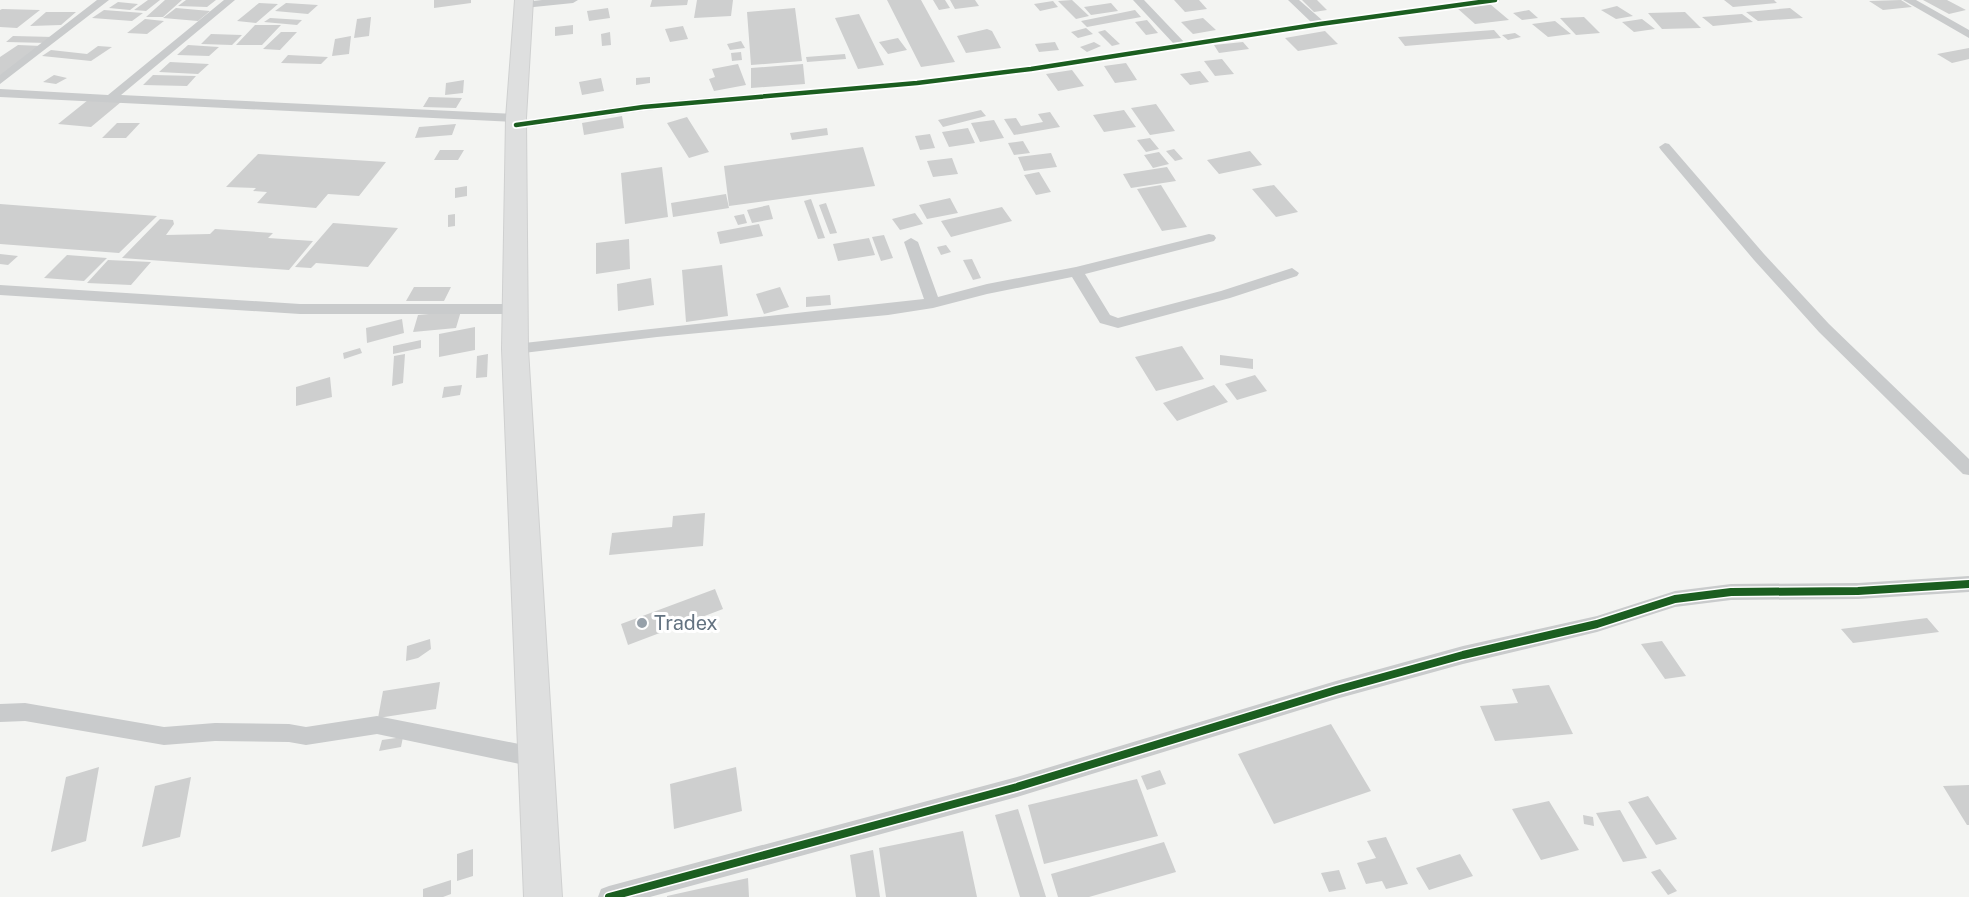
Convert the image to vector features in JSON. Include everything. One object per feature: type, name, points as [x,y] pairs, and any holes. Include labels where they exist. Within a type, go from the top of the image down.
[{"type":"highway","points":[[524,2],[516,121],[515,349],[534,757],[543,897]]},
{"type":"street","points":[[0,81],[104,0]]},
{"type":"street","points":[[111,98],[230,0]]},
{"type":"street","points":[[524,2],[573,0]]},
{"type":"street","points":[[1138,0],[1184,47]]},
{"type":"street","points":[[1293,0],[1320,24]]},
{"type":"street","points":[[0,93],[516,121],[642,107],[917,83],[1184,47],[1320,24],[1495,0]]},
{"type":"street","points":[[1908,0],[1969,35]]},
{"type":"street","points":[[1665,147],[1759,257],[1824,328],[1969,469]]},
{"type":"street","points":[[515,349],[657,332],[888,310],[933,303],[1076,272],[1209,238]]},
{"type":"street","points":[[911,242],[933,303]]},
{"type":"street","points":[[1076,272],[1106,319],[1118,323],[1225,295],[1292,273]]},
{"type":"street","points":[[0,290],[300,309],[515,309]]},
{"type":"street","points":[[609,897],[1017,787],[1336,690],[1462,655],[1597,624],[1674,599],[1731,592],[1858,591],[1969,584]]},
{"type":"street","points":[[0,712],[26,712],[164,736],[215,732],[289,733],[306,736],[376,725],[534,757]]},
{"type":"building","points":[[148,0],[160,0],[146,11],[134,10]]},
{"type":"building","points":[[165,0],[182,0],[163,17],[146,17]]},
{"type":"building","points":[[186,0],[216,0],[207,7],[178,6]]},
{"type":"building","points":[[434,0],[471,0],[471,3],[434,8]]},
{"type":"building","points":[[652,0],[688,0],[687,5],[650,7]]},
{"type":"building","points":[[697,0],[733,0],[731,16],[694,18]]},
{"type":"building","points":[[887,0],[921,0],[955,62],[921,67]]},
{"type":"building","points":[[933,0],[945,0],[950,8],[939,10]]},
{"type":"building","points":[[950,0],[975,0],[979,6],[955,9]]},
{"type":"building","points":[[1072,0],[1089,16],[1076,19],[1058,1]]},
{"type":"building","points":[[1174,0],[1199,0],[1207,9],[1185,12]]},
{"type":"building","points":[[1302,0],[1317,0],[1327,10],[1314,12]]},
{"type":"building","points":[[1724,0],[1774,0],[1777,3],[1733,7]]},
{"type":"building","points":[[1901,0],[1912,7],[1883,10],[1869,1]]},
{"type":"building","points":[[1923,0],[1947,0],[1966,10],[1949,14]]},
{"type":"building","points":[[1053,1],[1058,7],[1040,11],[1034,4]]},
{"type":"building","points":[[118,2],[138,4],[130,10],[109,8]]},
{"type":"building","points":[[259,3],[278,4],[256,23],[237,21]]},
{"type":"building","points":[[286,3],[318,5],[308,14],[275,11]]},
{"type":"building","points":[[1111,3],[1118,11],[1091,15],[1084,7]]},
{"type":"building","points":[[1490,4],[1509,20],[1475,24],[1457,8]]},
{"type":"building","points":[[1617,6],[1633,16],[1616,19],[1601,10]]},
{"type":"building","points":[[176,8],[210,11],[198,21],[163,18]]},
{"type":"building","points":[[608,8],[610,18],[589,21],[587,11]]},
{"type":"building","points":[[795,8],[802,61],[751,65],[747,12]]},
{"type":"building","points":[[1790,8],[1803,18],[1758,21],[1746,12]]},
{"type":"building","points":[[0,10],[40,10],[17,28],[0,27]]},
{"type":"building","points":[[104,10],[143,13],[132,21],[92,18]]},
{"type":"building","points":[[1135,10],[1141,17],[1087,27],[1081,21]]},
{"type":"building","points":[[1529,10],[1538,18],[1522,20],[1513,13]]},
{"type":"building","points":[[46,12],[76,12],[61,25],[30,26]]},
{"type":"building","points":[[1685,12],[1701,28],[1662,29],[1648,13]]},
{"type":"building","points":[[859,14],[884,65],[858,69],[835,18]]},
{"type":"building","points":[[1742,14],[1753,22],[1713,26],[1702,17]]},
{"type":"building","points":[[371,17],[369,36],[354,38],[357,19]]},
{"type":"building","points":[[1584,17],[1600,33],[1576,35],[1560,18]]},
{"type":"building","points":[[270,18],[302,20],[297,25],[264,22]]},
{"type":"building","points":[[1203,18],[1216,30],[1193,34],[1181,22]]},
{"type":"building","points":[[145,19],[164,21],[147,34],[127,33]]},
{"type":"building","points":[[1642,19],[1655,29],[1634,32],[1622,22]]},
{"type":"building","points":[[1147,20],[1158,33],[1146,35],[1135,22]]},
{"type":"building","points":[[1555,21],[1571,34],[1548,37],[1532,24]]},
{"type":"building","points":[[255,25],[281,25],[262,45],[236,45]]},
{"type":"building","points":[[573,25],[573,34],[555,36],[555,27]]},
{"type":"building","points":[[683,26],[688,39],[670,42],[665,29]]},
{"type":"building","points":[[1086,28],[1093,34],[1078,38],[1071,32]]},
{"type":"building","points":[[987,29],[992,31],[1001,48],[966,53],[957,36]]},
{"type":"building","points":[[1105,30],[1120,44],[1112,46],[1098,32]]},
{"type":"building","points":[[1494,30],[1501,38],[1405,46],[1398,37]]},
{"type":"building","points":[[1325,31],[1338,44],[1298,51],[1285,38]]},
{"type":"building","points":[[281,32],[297,32],[280,50],[263,49]]},
{"type":"building","points":[[610,32],[611,45],[602,46],[601,34]]},
{"type":"building","points":[[1515,33],[1521,37],[1508,40],[1502,35]]},
{"type":"building","points":[[211,34],[242,35],[232,45],[201,44]]},
{"type":"building","points":[[13,36],[54,37],[48,43],[6,42]]},
{"type":"building","points":[[351,36],[349,54],[332,56],[335,39]]},
{"type":"building","points":[[898,38],[907,50],[888,54],[879,42]]},
{"type":"building","points":[[741,41],[745,48],[730,50],[727,44]]},
{"type":"building","points":[[1055,42],[1059,50],[1039,52],[1035,44]]},
{"type":"building","points":[[1094,42],[1101,46],[1087,52],[1080,47]]},
{"type":"building","points":[[1243,42],[1249,49],[1219,53],[1214,45]]},
{"type":"building","points":[[18,45],[42,46],[0,77],[0,57]]},
{"type":"building","points":[[188,45],[219,47],[209,56],[177,55]]},
{"type":"building","points":[[98,46],[112,47],[91,61],[42,56],[51,50],[87,54]]},
{"type":"building","points":[[1969,48],[1969,59],[1952,63],[1937,54]]},
{"type":"building","points":[[741,52],[742,60],[732,61],[731,53]]},
{"type":"building","points":[[845,54],[846,59],[807,62],[806,57]]},
{"type":"building","points":[[288,55],[328,57],[321,64],[281,63]]},
{"type":"building","points":[[1222,59],[1234,74],[1215,76],[1204,61]]},
{"type":"building","points":[[170,62],[209,64],[198,74],[159,72]]},
{"type":"building","points":[[1126,63],[1137,80],[1115,83],[1104,66]]},
{"type":"building","points":[[738,64],[746,85],[714,91],[709,79],[715,77],[712,69]]},
{"type":"building","points":[[803,64],[805,84],[751,88],[751,68]]},
{"type":"building","points":[[1072,70],[1084,86],[1058,91],[1046,74]]},
{"type":"building","points":[[1200,71],[1209,82],[1190,85],[1180,74]]},
{"type":"building","points":[[54,75],[67,78],[56,84],[43,82]]},
{"type":"building","points":[[153,75],[196,76],[187,86],[143,85]]},
{"type":"building","points":[[650,77],[650,83],[636,85],[636,78]]},
{"type":"building","points":[[601,78],[604,91],[582,95],[579,82]]},
{"type":"building","points":[[464,80],[463,93],[445,95],[446,83]]},
{"type":"building","points":[[429,97],[462,98],[456,108],[423,107]]},
{"type":"building","points":[[88,100],[121,102],[91,127],[58,124]]},
{"type":"building","points":[[1156,104],[1175,131],[1150,135],[1131,108]]},
{"type":"building","points":[[981,110],[986,116],[943,127],[938,120]]},
{"type":"building","points":[[1124,110],[1136,127],[1104,132],[1093,115]]},
{"type":"building","points":[[1050,112],[1060,127],[1014,135],[1004,119],[1016,118],[1021,126],[1043,122],[1038,114]]},
{"type":"building","points":[[622,116],[624,128],[584,135],[582,123]]},
{"type":"building","points":[[687,117],[709,152],[689,158],[667,123]]},
{"type":"building","points":[[994,120],[1004,138],[980,142],[971,123]]},
{"type":"building","points":[[117,123],[140,123],[126,138],[102,138]]},
{"type":"building","points":[[456,124],[452,135],[415,138],[419,127]]},
{"type":"building","points":[[827,128],[828,135],[792,140],[790,133]]},
{"type":"building","points":[[968,128],[975,143],[949,147],[942,132]]},
{"type":"building","points":[[930,134],[935,148],[920,150],[915,136]]},
{"type":"building","points":[[1150,138],[1159,149],[1146,152],[1137,140]]},
{"type":"building","points":[[1023,141],[1030,153],[1014,155],[1008,143]]},
{"type":"building","points":[[863,147],[875,186],[729,206],[724,166]]},
{"type":"building","points":[[1174,149],[1183,159],[1175,161],[1166,151]]},
{"type":"building","points":[[440,150],[464,150],[458,160],[434,160]]},
{"type":"building","points":[[1250,151],[1262,165],[1219,174],[1207,160]]},
{"type":"building","points":[[1159,152],[1169,164],[1153,168],[1144,155]]},
{"type":"building","points":[[1051,153],[1057,167],[1024,171],[1018,157]]},
{"type":"building","points":[[258,154],[386,162],[359,196],[328,194],[316,208],[257,203],[267,192],[253,191],[256,188],[226,187]]},
{"type":"building","points":[[952,158],[958,174],[933,177],[927,161]]},
{"type":"building","points":[[662,167],[668,217],[625,224],[621,173]]},
{"type":"building","points":[[1167,167],[1176,181],[1131,188],[1123,174]]},
{"type":"building","points":[[1039,172],[1051,192],[1036,195],[1024,175]]},
{"type":"building","points":[[1161,185],[1187,227],[1162,231],[1137,189]]},
{"type":"building","points":[[1274,185],[1298,212],[1276,217],[1252,189]]},
{"type":"building","points":[[467,186],[467,196],[455,198],[455,188]]},
{"type":"building","points":[[726,194],[729,208],[673,217],[671,203]]},
{"type":"building","points":[[950,198],[958,213],[927,219],[919,205]]},
{"type":"building","points":[[811,199],[825,238],[818,239],[804,201]]},
{"type":"building","points":[[826,203],[837,233],[830,234],[819,205]]},
{"type":"building","points":[[0,204],[157,216],[119,253],[0,244]]},
{"type":"building","points":[[769,205],[773,219],[752,223],[747,210]]},
{"type":"building","points":[[1002,207],[1012,221],[951,237],[941,221]]},
{"type":"building","points":[[915,213],[923,224],[900,230],[892,219]]},
{"type":"building","points":[[455,214],[455,226],[448,227],[448,215]]},
{"type":"building","points":[[744,214],[747,223],[738,225],[734,216]]},
{"type":"building","points":[[160,219],[173,220],[174,224],[166,235],[210,234],[215,229],[273,233],[268,238],[313,241],[289,270],[122,258]]},
{"type":"building","points":[[333,223],[398,228],[368,267],[316,263],[311,268],[295,267]]},
{"type":"building","points":[[759,224],[763,236],[720,244],[717,232]]},
{"type":"building","points":[[884,235],[893,258],[881,261],[872,237]]},
{"type":"building","points":[[869,238],[875,255],[838,261],[833,244]]},
{"type":"building","points":[[629,239],[630,269],[596,274],[596,243]]},
{"type":"building","points":[[946,245],[951,252],[941,255],[937,247]]},
{"type":"building","points":[[0,254],[18,256],[8,265],[0,264]]},
{"type":"building","points":[[67,255],[107,258],[84,281],[44,278]]},
{"type":"building","points":[[972,259],[981,278],[973,280],[963,260]]},
{"type":"building","points":[[108,260],[151,262],[131,285],[87,283]]},
{"type":"building","points":[[722,265],[728,316],[686,322],[682,270]]},
{"type":"building","points":[[651,278],[654,305],[618,311],[617,284]]},
{"type":"building","points":[[414,287],[451,287],[444,301],[406,301]]},
{"type":"building","points":[[780,287],[789,307],[764,314],[756,294]]},
{"type":"building","points":[[830,295],[831,305],[806,307],[806,297]]},
{"type":"building","points":[[461,311],[456,328],[413,332],[418,315]]},
{"type":"building","points":[[402,319],[404,333],[367,343],[366,328]]},
{"type":"building","points":[[475,327],[475,350],[439,357],[439,334]]},
{"type":"building","points":[[421,340],[421,348],[393,354],[393,346]]},
{"type":"building","points":[[1182,346],[1204,379],[1156,391],[1135,357]]},
{"type":"building","points":[[360,348],[362,353],[344,359],[343,353]]},
{"type":"building","points":[[405,354],[403,383],[392,386],[394,356]]},
{"type":"building","points":[[488,354],[487,377],[476,378],[477,356]]},
{"type":"building","points":[[1220,355],[1253,359],[1253,369],[1220,365]]},
{"type":"building","points":[[1255,375],[1267,391],[1237,400],[1225,384]]},
{"type":"building","points":[[330,377],[332,397],[296,406],[296,387]]},
{"type":"building","points":[[462,385],[460,395],[442,398],[444,387]]},
{"type":"building","points":[[1214,385],[1228,402],[1177,421],[1163,403]]},
{"type":"building","points":[[705,513],[703,546],[609,555],[612,533],[672,527],[673,516]]},
{"type":"building","points":[[715,589],[723,609],[628,645],[621,624]]},
{"type":"building","points":[[1927,618],[1939,632],[1853,643],[1841,629]]},
{"type":"building","points":[[430,639],[431,649],[418,658],[406,661],[407,646]]},
{"type":"building","points":[[1662,641],[1686,676],[1665,679],[1641,644]]},
{"type":"building","points":[[440,682],[436,709],[378,718],[383,691]]},
{"type":"building","points":[[1549,685],[1573,734],[1495,741],[1480,706],[1518,703],[1512,689]]},
{"type":"building","points":[[1331,724],[1371,791],[1274,824],[1238,754]]},
{"type":"building","points":[[403,737],[401,747],[379,751],[382,740]]},
{"type":"building","points":[[99,767],[86,841],[51,852],[66,777]]},
{"type":"building","points":[[736,767],[742,811],[674,829],[670,784]]},
{"type":"building","points":[[1160,770],[1166,784],[1147,790],[1141,776]]},
{"type":"building","points":[[191,777],[180,837],[142,847],[155,786]]},
{"type":"building","points":[[1137,779],[1158,836],[1044,864],[1028,805]]},
{"type":"building","points":[[1969,785],[1969,825],[1967,825],[1943,786]]},
{"type":"building","points":[[1648,796],[1677,839],[1656,845],[1628,802]]},
{"type":"building","points":[[1549,801],[1579,850],[1541,860],[1512,809]]},
{"type":"building","points":[[1018,809],[1046,897],[1020,897],[995,815]]},
{"type":"building","points":[[1620,810],[1647,858],[1623,862],[1596,813]]},
{"type":"building","points":[[1583,815],[1593,817],[1594,826],[1584,824]]},
{"type":"building","points":[[963,831],[977,897],[886,897],[879,848]]},
{"type":"building","points":[[1386,837],[1408,884],[1386,889],[1382,881],[1366,884],[1357,863],[1376,858],[1367,841]]},
{"type":"building","points":[[1164,842],[1176,872],[1089,897],[1058,897],[1051,874]]},
{"type":"building","points":[[473,849],[473,876],[457,881],[457,854]]},
{"type":"building","points":[[873,850],[880,897],[856,897],[850,855]]},
{"type":"building","points":[[1460,854],[1473,876],[1429,890],[1416,868]]},
{"type":"building","points":[[1660,869],[1677,891],[1668,895],[1651,872]]},
{"type":"building","points":[[1339,870],[1346,889],[1329,892],[1321,873]]},
{"type":"building","points":[[748,878],[749,897],[667,897],[667,896]]},
{"type":"building","points":[[451,880],[451,894],[443,897],[423,897],[423,889]]},
{"type":"cycle path","points":[[516,125],[643,107],[917,83],[1031,69],[1320,24],[1495,0]]},
{"type":"cycle path","points":[[609,897],[1017,787],[1336,690],[1463,655],[1597,624],[1675,599],[1731,592],[1858,591],[1969,584]]},
{"type":"place","name":"Tradex","points":[[642,623]]}]
